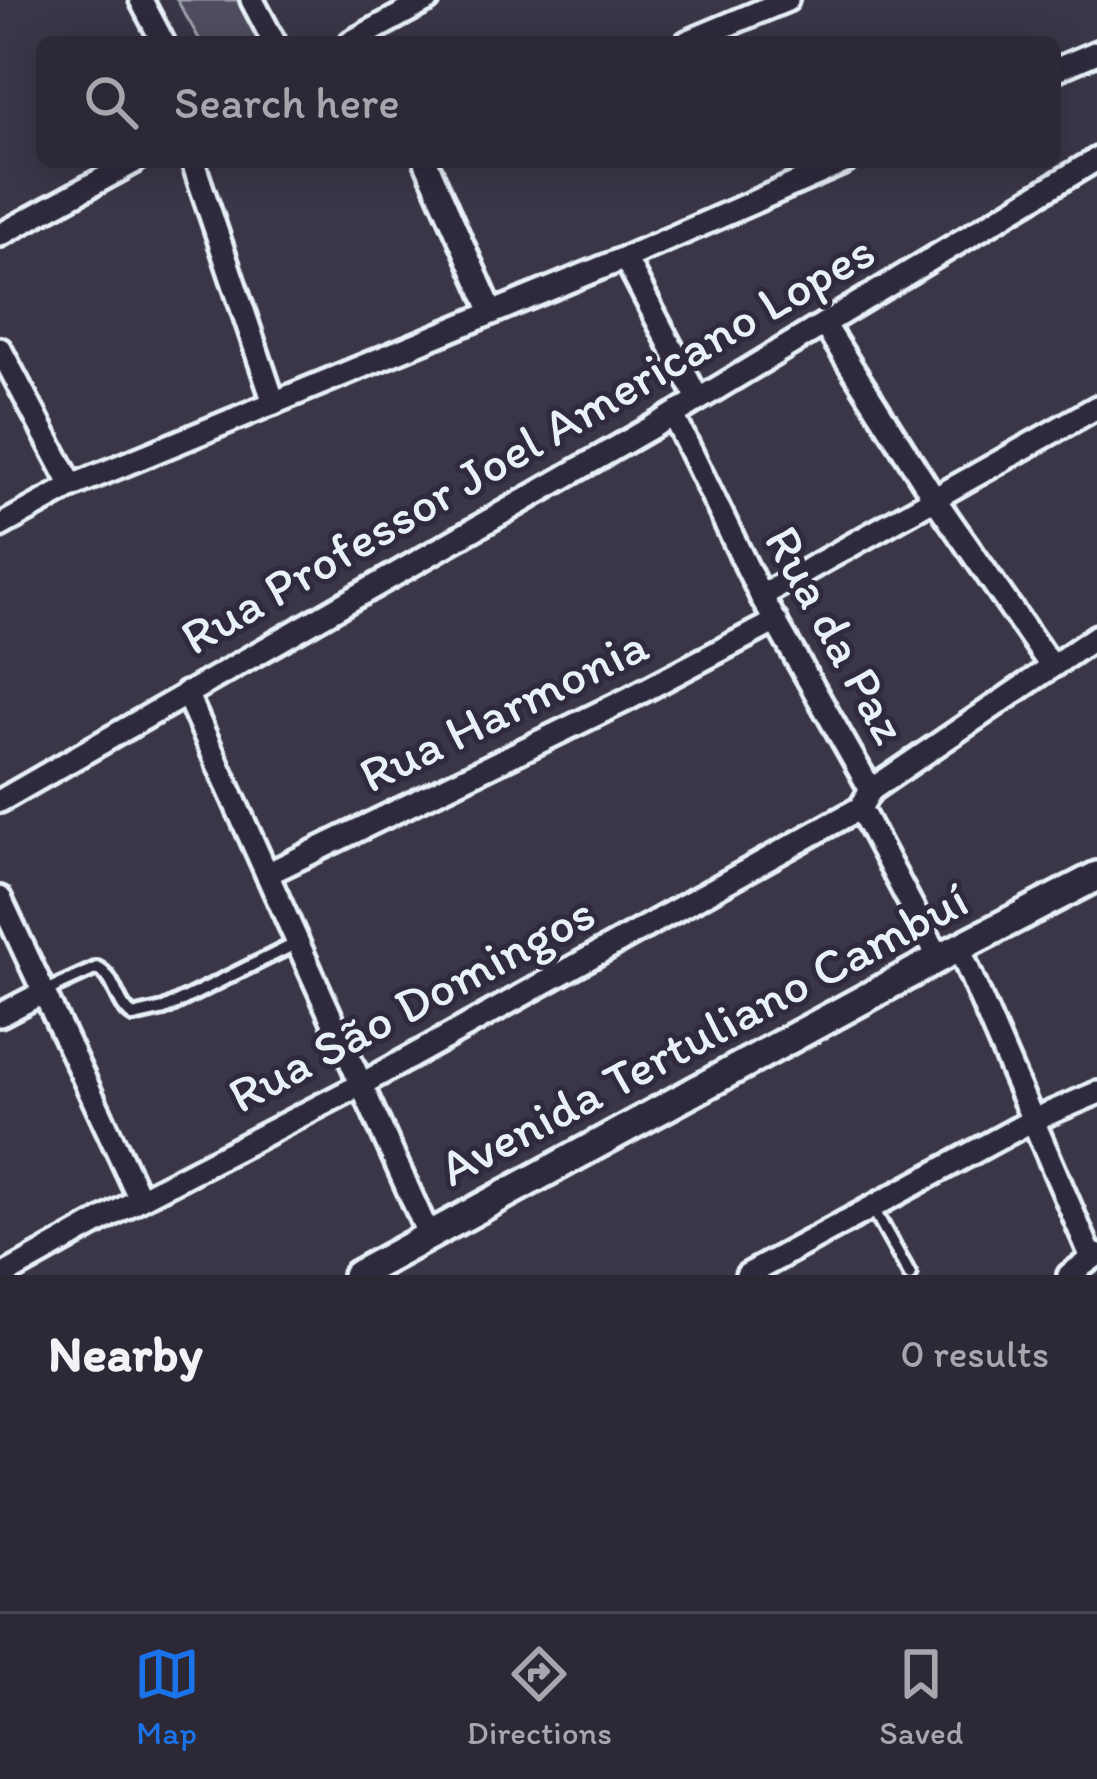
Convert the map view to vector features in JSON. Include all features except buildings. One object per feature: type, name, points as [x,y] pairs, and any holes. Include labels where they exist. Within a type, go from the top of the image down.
[{"type":"main road","name":"Avenida Tertuliano Cambuí","points":[[357,1275],[1097,877]]},
{"type":"street","points":[[141,0],[160,36]]},
{"type":"street","points":[[252,0],[271,36]]},
{"type":"street","points":[[375,36],[428,0]]},
{"type":"street","points":[[701,36],[787,0]]},
{"type":"street","points":[[1061,67],[1097,52]]},
{"type":"street","name":"Rua Professor Joel Americano Lopes","points":[[0,801],[673,415],[1097,159]]},
{"type":"street","points":[[0,235],[123,168]]},
{"type":"street","points":[[196,168],[274,403]]},
{"type":"street","points":[[429,168],[492,312]]},
{"type":"street","points":[[0,526],[72,486],[831,168]]},
{"type":"street","points":[[625,258],[697,397]]},
{"type":"street","points":[[824,324],[934,498],[1052,667]]},
{"type":"street","points":[[0,349],[72,486]]},
{"type":"street","points":[[761,596],[1097,407]]},
{"type":"street","name":"Rua da Paz","points":[[673,415],[761,596],[949,953],[1095,1257]]},
{"type":"street","name":"Rua Harmonia","points":[[267,874],[776,621]]},
{"type":"street","name":"Rua São Domingos","points":[[4,1275],[140,1198],[362,1084],[866,799],[1097,636]]},
{"type":"street","points":[[186,693],[429,1236]]},
{"type":"street","points":[[0,898],[140,1198]]},
{"type":"street","points":[[0,1015],[44,992]]},
{"type":"street","points":[[747,1275],[1031,1121],[1097,1094]]},
{"type":"street","points":[[1070,1275],[1095,1257]]},
{"type":"lane","points":[[44,992],[97,968],[107,974],[125,1011],[141,1016],[164,1010],[297,943]]},
{"type":"lane","points":[[871,1205],[910,1275]]},
{"type":"shaded area","points":[[177,0],[240,0],[261,36],[198,36]]}]
